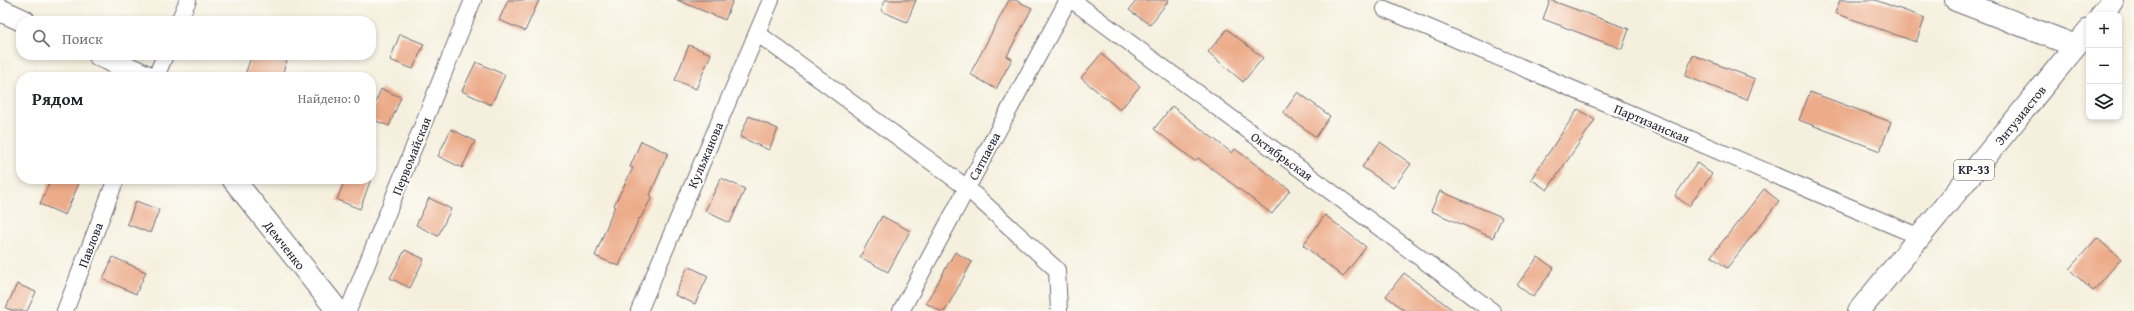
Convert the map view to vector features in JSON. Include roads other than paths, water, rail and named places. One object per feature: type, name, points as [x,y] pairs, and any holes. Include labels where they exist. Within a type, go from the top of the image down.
[{"type":"street","points":[[181,16],[188,0]]},
{"type":"street","name":"Первомайская","points":[[348,311],[473,0]]},
{"type":"street","name":"Кульжанова","points":[[639,311],[771,0]]},
{"type":"street","name":"Сатпаева","points":[[901,311],[1068,0]]},
{"type":"street","name":"Октябрьская","points":[[1072,0],[1492,311]]},
{"type":"street","points":[[1956,0],[2082,38]]},
{"type":"street","points":[[2103,12],[2113,0]]},
{"type":"street","name":"Партизанская","points":[[1384,8],[1920,237]]},
{"type":"street","points":[[0,10],[16,17]]},
{"type":"street","points":[[757,33],[967,188],[1057,270],[1059,311]]},
{"type":"street","name":"Энтузиастов","points":[[1859,311],[2082,38]]},
{"type":"street","points":[[110,60],[137,72]]},
{"type":"street","points":[[158,72],[163,60]]},
{"type":"street","name":"Павлова","points":[[65,311],[114,184]]},
{"type":"street","name":"Демченко","points":[[237,184],[338,311]]}]
